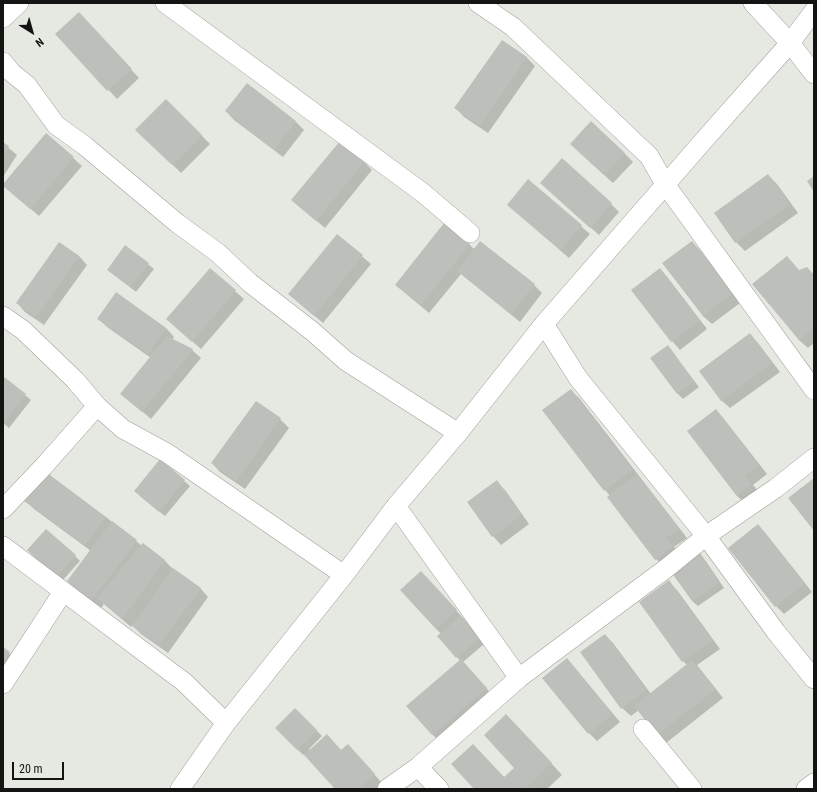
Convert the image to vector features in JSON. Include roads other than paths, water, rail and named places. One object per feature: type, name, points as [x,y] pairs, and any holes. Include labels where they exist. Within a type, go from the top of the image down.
[{"type":"street","points":[[3,18],[19,3]]},
{"type":"street","points":[[164,3],[423,192],[470,233]]},
{"type":"street","points":[[478,3],[513,27],[649,156],[665,184],[692,219],[814,390]]},
{"type":"street","points":[[753,3],[790,43],[814,74]]},
{"type":"street","points":[[180,789],[226,723],[344,575],[396,506],[458,433],[544,324],[790,43],[814,11]]},
{"type":"street","points":[[3,62],[11,72],[27,85],[56,125],[85,146],[177,223],[218,253],[250,283],[312,331],[346,361],[458,433]]},
{"type":"street","points":[[3,316],[23,330],[75,380],[98,406],[123,429],[167,453],[344,575]]},
{"type":"street","points":[[544,324],[578,378],[706,536],[776,632],[814,679]]},
{"type":"street","points":[[3,509],[98,406]]},
{"type":"street","points":[[387,789],[418,767],[519,678],[668,567],[706,536],[776,488],[814,458]]},
{"type":"street","points":[[396,506],[519,678]]},
{"type":"street","points":[[3,546],[184,682],[226,723]]},
{"type":"street","points":[[3,684],[63,592]]},
{"type":"street","points":[[643,729],[692,789]]},
{"type":"street","points":[[418,767],[439,789]]},
{"type":"street","points":[[806,789],[814,783]]}]
